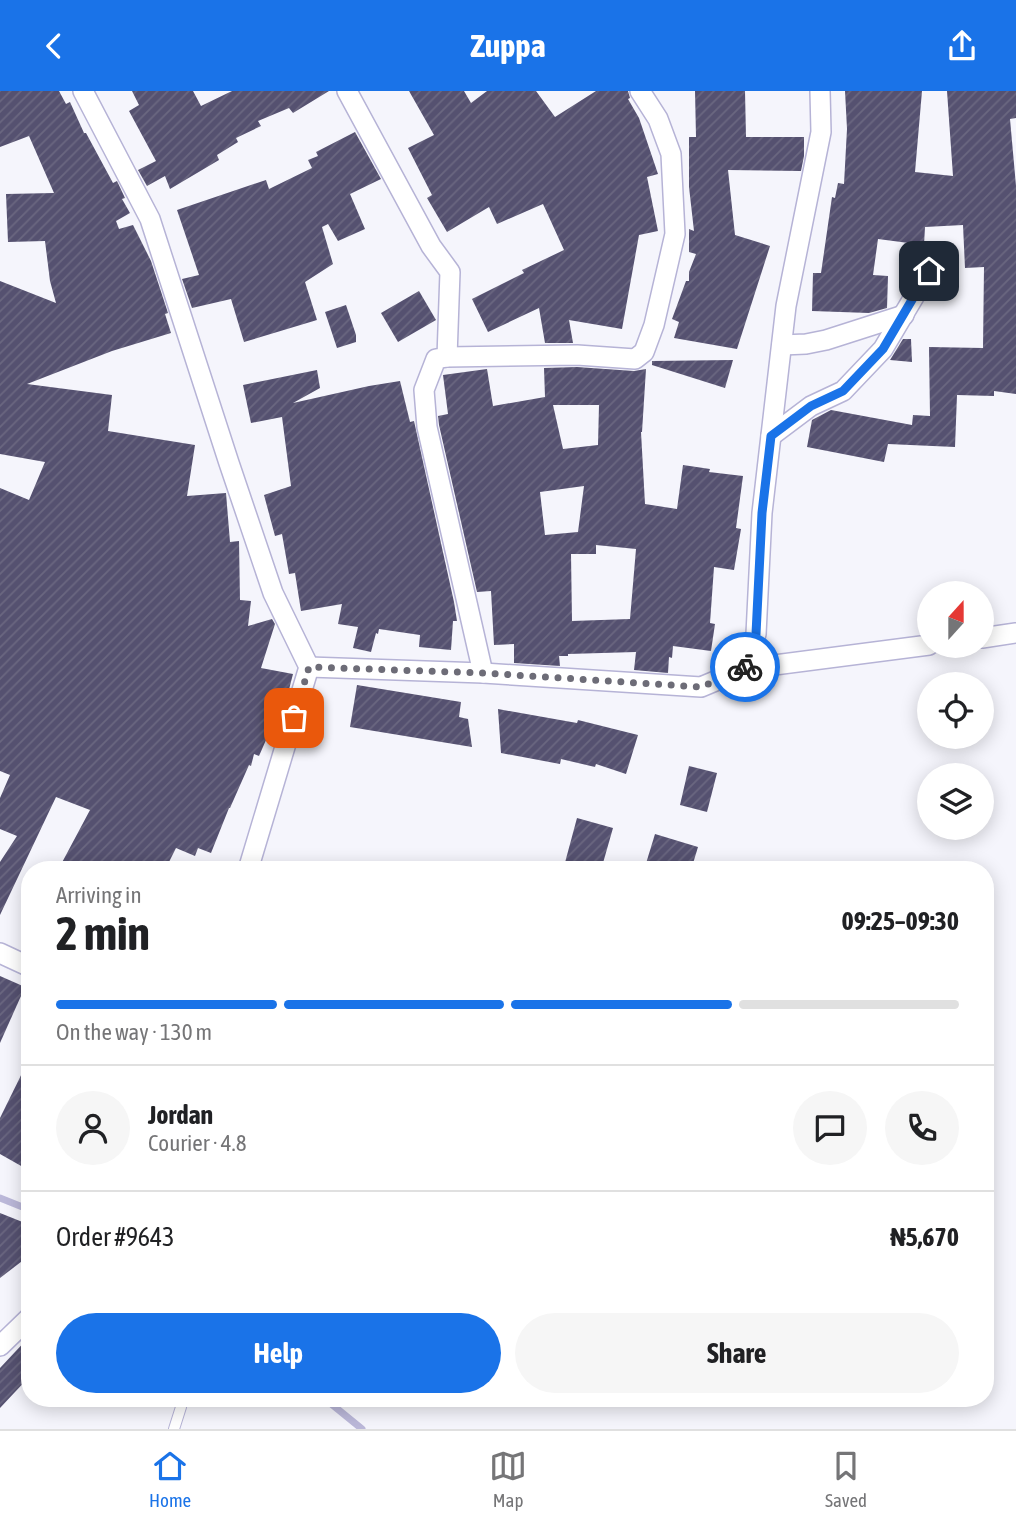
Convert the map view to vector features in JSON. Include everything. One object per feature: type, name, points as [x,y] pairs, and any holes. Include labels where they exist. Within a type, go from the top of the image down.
[{"type":"street","points":[[83,91],[150,219],[274,593],[309,667],[251,861]]},
{"type":"street","points":[[347,91],[431,246],[450,272],[447,357]]},
{"type":"street","points":[[483,673],[427,426],[425,390],[436,359],[447,357],[577,355],[635,359],[644,352],[654,325],[675,234],[671,154],[657,119],[640,91]]},
{"type":"street","points":[[744,669],[756,634],[762,513],[786,306],[821,132],[820,91]]},
{"type":"street","points":[[771,436],[811,406],[843,391],[883,349],[936,257]]},
{"type":"street","points":[[782,345],[806,344],[826,339],[904,314]]},
{"type":"street","points":[[994,636],[1016,633]]},
{"type":"street","points":[[309,667],[483,673],[701,687],[744,669],[917,647]]},
{"type":"street","points":[[0,953],[21,963]]},
{"type":"street","points":[[0,1346],[21,1326]]},
{"type":"lane","points":[[174,1429],[181,1407]]},
{"type":"building","points":[[0,91],[59,91],[66,104],[70,102],[84,133],[113,183],[117,181],[125,198],[122,199],[130,213],[116,221],[119,229],[133,225],[151,261],[168,313],[165,314],[171,333],[112,351],[27,384],[112,395],[108,431],[195,445],[187,496],[226,493],[230,542],[239,541],[240,600],[251,601],[248,626],[272,619],[275,624],[261,668],[293,674],[284,709],[275,725],[273,724],[259,756],[254,754],[211,853],[198,848],[195,856],[176,848],[170,861],[63,861],[90,810],[56,797],[26,861],[21,861],[21,871],[0,915],[0,862],[17,836],[0,829],[0,798],[10,775],[0,771],[0,488],[29,500],[45,462],[0,454],[0,281],[56,303],[45,241],[8,242],[6,194],[54,193],[29,136],[0,147]]},
{"type":"building","points":[[132,91],[193,91],[201,106],[232,91],[329,91],[293,113],[289,108],[258,121],[261,126],[236,138],[238,142],[217,155],[219,160],[170,189],[165,176],[147,186],[138,170],[156,161],[129,111],[139,105]]},
{"type":"building","points":[[409,91],[464,91],[471,103],[487,91],[536,91],[555,117],[596,91],[628,91],[628,99],[639,118],[658,174],[647,177],[658,231],[639,235],[622,329],[569,320],[573,343],[545,343],[539,308],[488,332],[472,299],[564,250],[543,204],[497,224],[489,207],[447,232],[427,198],[432,195],[408,148],[434,135]]},
{"type":"building","points":[[695,91],[745,91],[746,137],[804,137],[801,171],[728,170],[735,235],[770,246],[737,349],[674,338],[679,322],[672,319],[686,281],[689,281],[689,272],[696,254],[689,252],[689,229],[694,231],[689,187],[689,137],[696,137]]},
{"type":"building","points":[[845,91],[922,91],[915,172],[953,176],[947,91],[1016,91],[1016,118],[1010,119],[1016,186],[1016,394],[994,391],[994,396],[957,395],[955,447],[888,444],[884,462],[807,447],[812,420],[831,410],[912,425],[913,415],[930,416],[929,347],[983,348],[984,267],[965,268],[963,225],[925,227],[924,245],[878,239],[873,275],[888,276],[887,308],[869,313],[812,311],[813,273],[821,273],[832,197],[835,198],[838,183],[844,184],[847,129]]},
{"type":"building","points":[[355,132],[381,179],[350,194],[365,229],[338,241],[328,224],[322,227],[333,264],[305,282],[317,320],[244,342],[231,299],[192,308],[182,279],[199,275],[177,210],[266,180],[269,189],[312,168],[308,160],[318,156],[316,152]]},
{"type":"building","points":[[419,291],[436,320],[398,342],[381,313]]},
{"type":"building","points":[[346,305],[356,342],[337,348],[325,312]]},
{"type":"building","points":[[903,339],[911,339],[912,362],[890,360]]},
{"type":"building","points":[[733,360],[725,388],[652,365],[652,361]]},
{"type":"building","points":[[544,368],[634,371],[646,369],[641,432],[645,504],[677,509],[683,465],[710,469],[709,472],[743,476],[736,528],[741,529],[734,570],[714,567],[710,623],[715,624],[711,651],[673,646],[668,673],[634,670],[636,652],[568,654],[559,656],[560,666],[514,663],[514,644],[494,645],[491,591],[477,592],[439,425],[438,416],[448,414],[443,375],[487,369],[493,406],[545,397]],"holes":[[[553,405],[599,405],[598,445],[563,449]],[[584,486],[578,532],[545,535],[540,492]],[[596,545],[636,549],[630,619],[572,621],[571,554],[596,554]]]},
{"type":"building","points":[[317,370],[320,388],[293,403],[400,381],[410,422],[414,421],[454,602],[457,621],[453,621],[451,650],[419,647],[420,635],[379,629],[371,652],[353,648],[358,627],[338,624],[342,604],[301,611],[295,573],[289,574],[282,534],[275,536],[264,495],[291,486],[282,417],[251,423],[243,385]]},
{"type":"building","points":[[357,685],[461,702],[459,717],[468,719],[472,747],[350,727]]},
{"type":"building","points":[[498,709],[577,723],[578,720],[638,735],[626,774],[596,764],[595,767],[561,759],[560,764],[501,753]]},
{"type":"building","points":[[689,766],[717,773],[707,812],[680,805]]},
{"type":"building","points":[[577,818],[613,828],[604,861],[565,861]]},
{"type":"building","points":[[655,834],[698,847],[694,861],[647,861]]},
{"type":"building","points":[[0,976],[21,985],[21,996],[0,1043]]},
{"type":"building","points":[[21,1075],[21,1166],[0,1154],[0,1118]]},
{"type":"building","points":[[0,1213],[21,1221],[21,1262],[0,1278]]},
{"type":"building","points":[[21,1346],[21,1386],[0,1408],[0,1368]]},
{"type":"waterway","points":[[0,1198],[21,1206]]},
{"type":"waterway","points":[[335,1407],[362,1429]]},
{"type":"way so far","points":[[294,718],[309,667],[483,673],[701,687],[745,667]]},
{"type":"route","points":[[745,667],[756,634],[762,513],[771,436],[811,406],[843,391],[883,349],[929,271]]}]
